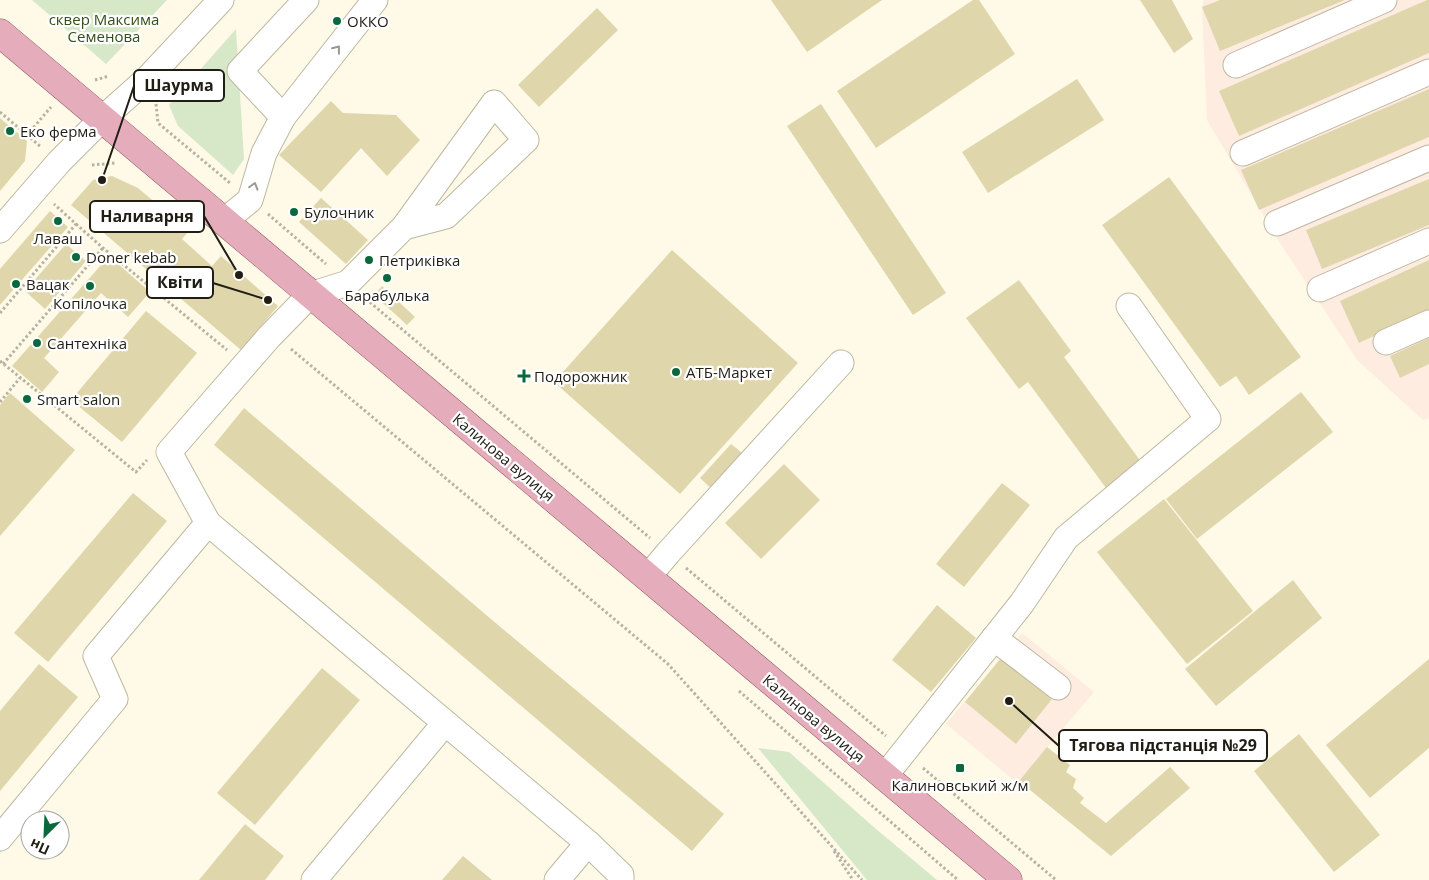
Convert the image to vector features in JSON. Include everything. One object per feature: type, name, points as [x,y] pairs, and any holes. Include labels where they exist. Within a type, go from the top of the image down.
[{"type":"main road","name":"Калинова вулиця","points":[[0,34],[1008,880]]},
{"type":"street","points":[[0,230],[58,162],[148,78],[221,0]]},
{"type":"street","points":[[283,117],[240,71],[306,0]]},
{"type":"street","points":[[223,222],[250,200],[264,153],[283,117],[375,0]]},
{"type":"street","points":[[1236,64],[1384,0]]},
{"type":"street","points":[[1243,153],[1429,72]]},
{"type":"street","points":[[404,227],[446,216],[526,140],[494,104],[404,227],[348,284],[310,295],[269,336],[169,452],[208,523],[445,724],[588,842],[621,876],[621,880]]},
{"type":"street","points":[[1277,223],[1429,158]]},
{"type":"street","points":[[1320,289],[1429,241]]},
{"type":"street","points":[[884,777],[1022,603],[1066,538],[1208,419],[1129,306]]},
{"type":"street","points":[[1386,342],[1429,323]]},
{"type":"street","points":[[647,578],[668,552],[841,363]]},
{"type":"street","points":[[0,838],[115,699],[96,656],[208,523]]},
{"type":"street","points":[[994,638],[1058,687]]},
{"type":"street","points":[[314,880],[445,724]]},
{"type":"street","points":[[557,880],[588,842]]},
{"type":"path","points":[[136,88],[157,105],[158,123],[1056,880]]},
{"type":"path","points":[[0,112],[26,135],[66,89]]},
{"type":"path","points":[[50,201],[103,248],[245,364]]},
{"type":"path","points":[[0,313],[76,224]]},
{"type":"path","points":[[103,248],[1,362],[136,472],[148,458]]},
{"type":"path","points":[[269,336],[286,345],[668,664],[862,880]]},
{"type":"path","points":[[0,402],[20,378]]},
{"type":"path","points":[[828,843],[853,880]]},
{"type":"shaded area","points":[[1204,0],[1429,0],[1429,418],[1423,420],[1358,361],[1278,240],[1207,120],[1202,7]]},
{"type":"shaded area","points":[[1022,633],[1094,692],[1017,783],[946,724]]},
{"type":"green space","name":"сквер Максима Семенова","points":[[32,0],[167,0],[106,64]]},
{"type":"green space","points":[[236,29],[244,159],[233,175],[178,126],[169,105]]},
{"type":"green space","points":[[758,748],[789,752],[937,880],[867,880]]},
{"type":"building","points":[[771,0],[882,0],[807,52]]},
{"type":"building","points":[[973,0],[979,0],[1015,54],[876,148],[837,91]]},
{"type":"building","points":[[1140,0],[1172,0],[1193,39],[1174,53]]},
{"type":"building","points":[[1220,0],[1345,0],[1220,51],[1202,7]]},
{"type":"building","points":[[1429,0],[1429,53],[1239,136],[1219,91]]},
{"type":"building","points":[[597,8],[618,30],[539,107],[518,85]]},
{"type":"building","points":[[1077,79],[1104,120],[988,193],[962,152]]},
{"type":"building","points":[[1429,89],[1429,137],[1259,210],[1241,170]]},
{"type":"building","points":[[331,101],[343,113],[396,115],[420,140],[387,176],[361,148],[321,192],[279,155]]},
{"type":"building","points":[[821,104],[946,293],[913,315],[787,126]]},
{"type":"building","points":[[0,118],[27,141],[25,161],[0,191]]},
{"type":"building","points":[[112,176],[138,188],[189,231],[182,239],[212,266],[221,256],[278,306],[241,350],[71,205],[93,180]]},
{"type":"building","points":[[1169,177],[1301,357],[1249,395],[1236,376],[1220,387],[1102,225]]},
{"type":"building","points":[[1429,179],[1429,225],[1322,269],[1306,230]]},
{"type":"building","points":[[321,198],[368,240],[346,264],[299,222]]},
{"type":"building","points":[[50,211],[68,227],[0,305],[0,269]]},
{"type":"building","points":[[66,244],[86,261],[45,309],[25,291]]},
{"type":"building","name":"АТБ-Маркет","points":[[672,250],[798,363],[680,494],[554,382]]},
{"type":"building","points":[[109,256],[150,292],[128,317],[101,293],[44,358],[59,372],[42,392],[12,366]]},
{"type":"building","points":[[1429,260],[1429,310],[1359,343],[1340,301]]},
{"type":"building","points":[[1019,280],[1071,351],[1064,357],[1142,463],[1106,488],[1028,382],[1019,389],[966,318]]},
{"type":"building","points":[[382,286],[415,317],[407,325],[374,295]]},
{"type":"building","points":[[146,311],[197,353],[122,442],[71,400]]},
{"type":"building","points":[[1429,338],[1429,364],[1400,378],[1390,356]]},
{"type":"building","points":[[1301,392],[1333,432],[1197,539],[1166,499]]},
{"type":"building","points":[[10,393],[75,450],[0,536],[0,405]]},
{"type":"building","points":[[244,408],[485,614],[724,814],[692,851],[214,445]]},
{"type":"building","points":[[731,444],[747,457],[715,492],[700,478]]},
{"type":"building","points":[[784,464],[820,500],[761,559],[725,523]]},
{"type":"building","points":[[1002,483],[1030,505],[964,587],[936,564]]},
{"type":"building","points":[[133,493],[167,521],[48,662],[14,633]]},
{"type":"building","points":[[1164,499],[1253,611],[1187,664],[1097,552]]},
{"type":"building","points":[[1293,580],[1322,618],[1216,706],[1185,669]]},
{"type":"building","points":[[937,605],[976,638],[931,692],[892,660]]},
{"type":"building","points":[[1001,658],[1052,699],[1016,744],[965,702]]},
{"type":"building","points":[[1429,659],[1429,748],[1370,798],[1326,745]]},
{"type":"building","points":[[39,664],[78,697],[0,791],[0,711]]},
{"type":"building","points":[[322,668],[360,700],[255,825],[217,793]]},
{"type":"building","points":[[1299,734],[1380,835],[1334,872],[1254,771]]},
{"type":"building","points":[[1047,747],[1070,765],[1066,772],[1076,779],[1073,788],[1084,798],[1080,803],[1106,823],[1170,767],[1190,788],[1111,856],[1019,781]]},
{"type":"building","points":[[245,824],[284,856],[265,880],[199,880]]},
{"type":"building","points":[[463,856],[492,880],[442,880]]},
{"type":"place","name":"ОККО","points":[[337,21]]},
{"type":"place","name":"Еко ферма","points":[[10,131]]},
{"type":"place","name":"Шаурма","points":[[102,180]]},
{"type":"place","name":"Булочник","points":[[294,212]]},
{"type":"place","name":"Лаваш","points":[[58,221]]},
{"type":"place","name":"Doner kebab","points":[[76,257]]},
{"type":"place","name":"Петриківка","points":[[369,260]]},
{"type":"place","name":"Наливарня","points":[[239,275]]},
{"type":"place","name":"Барабулька","points":[[387,278]]},
{"type":"place","name":"Вацак","points":[[16,284]]},
{"type":"place","name":"Копілочка","points":[[90,286]]},
{"type":"place","name":"Квіти","points":[[268,300]]},
{"type":"place","name":"Сантехніка","points":[[37,343]]},
{"type":"place","name":"АТБ-Маркет","points":[[676,372]]},
{"type":"place","name":"Подорожник","points":[[524,376]]},
{"type":"place","name":"Smart salon","points":[[27,399]]},
{"type":"place","name":"Тягова пiдстанцiя №29","points":[[1009,701]]},
{"type":"place","name":"Калиновський ж/м","points":[[960,768]]}]
